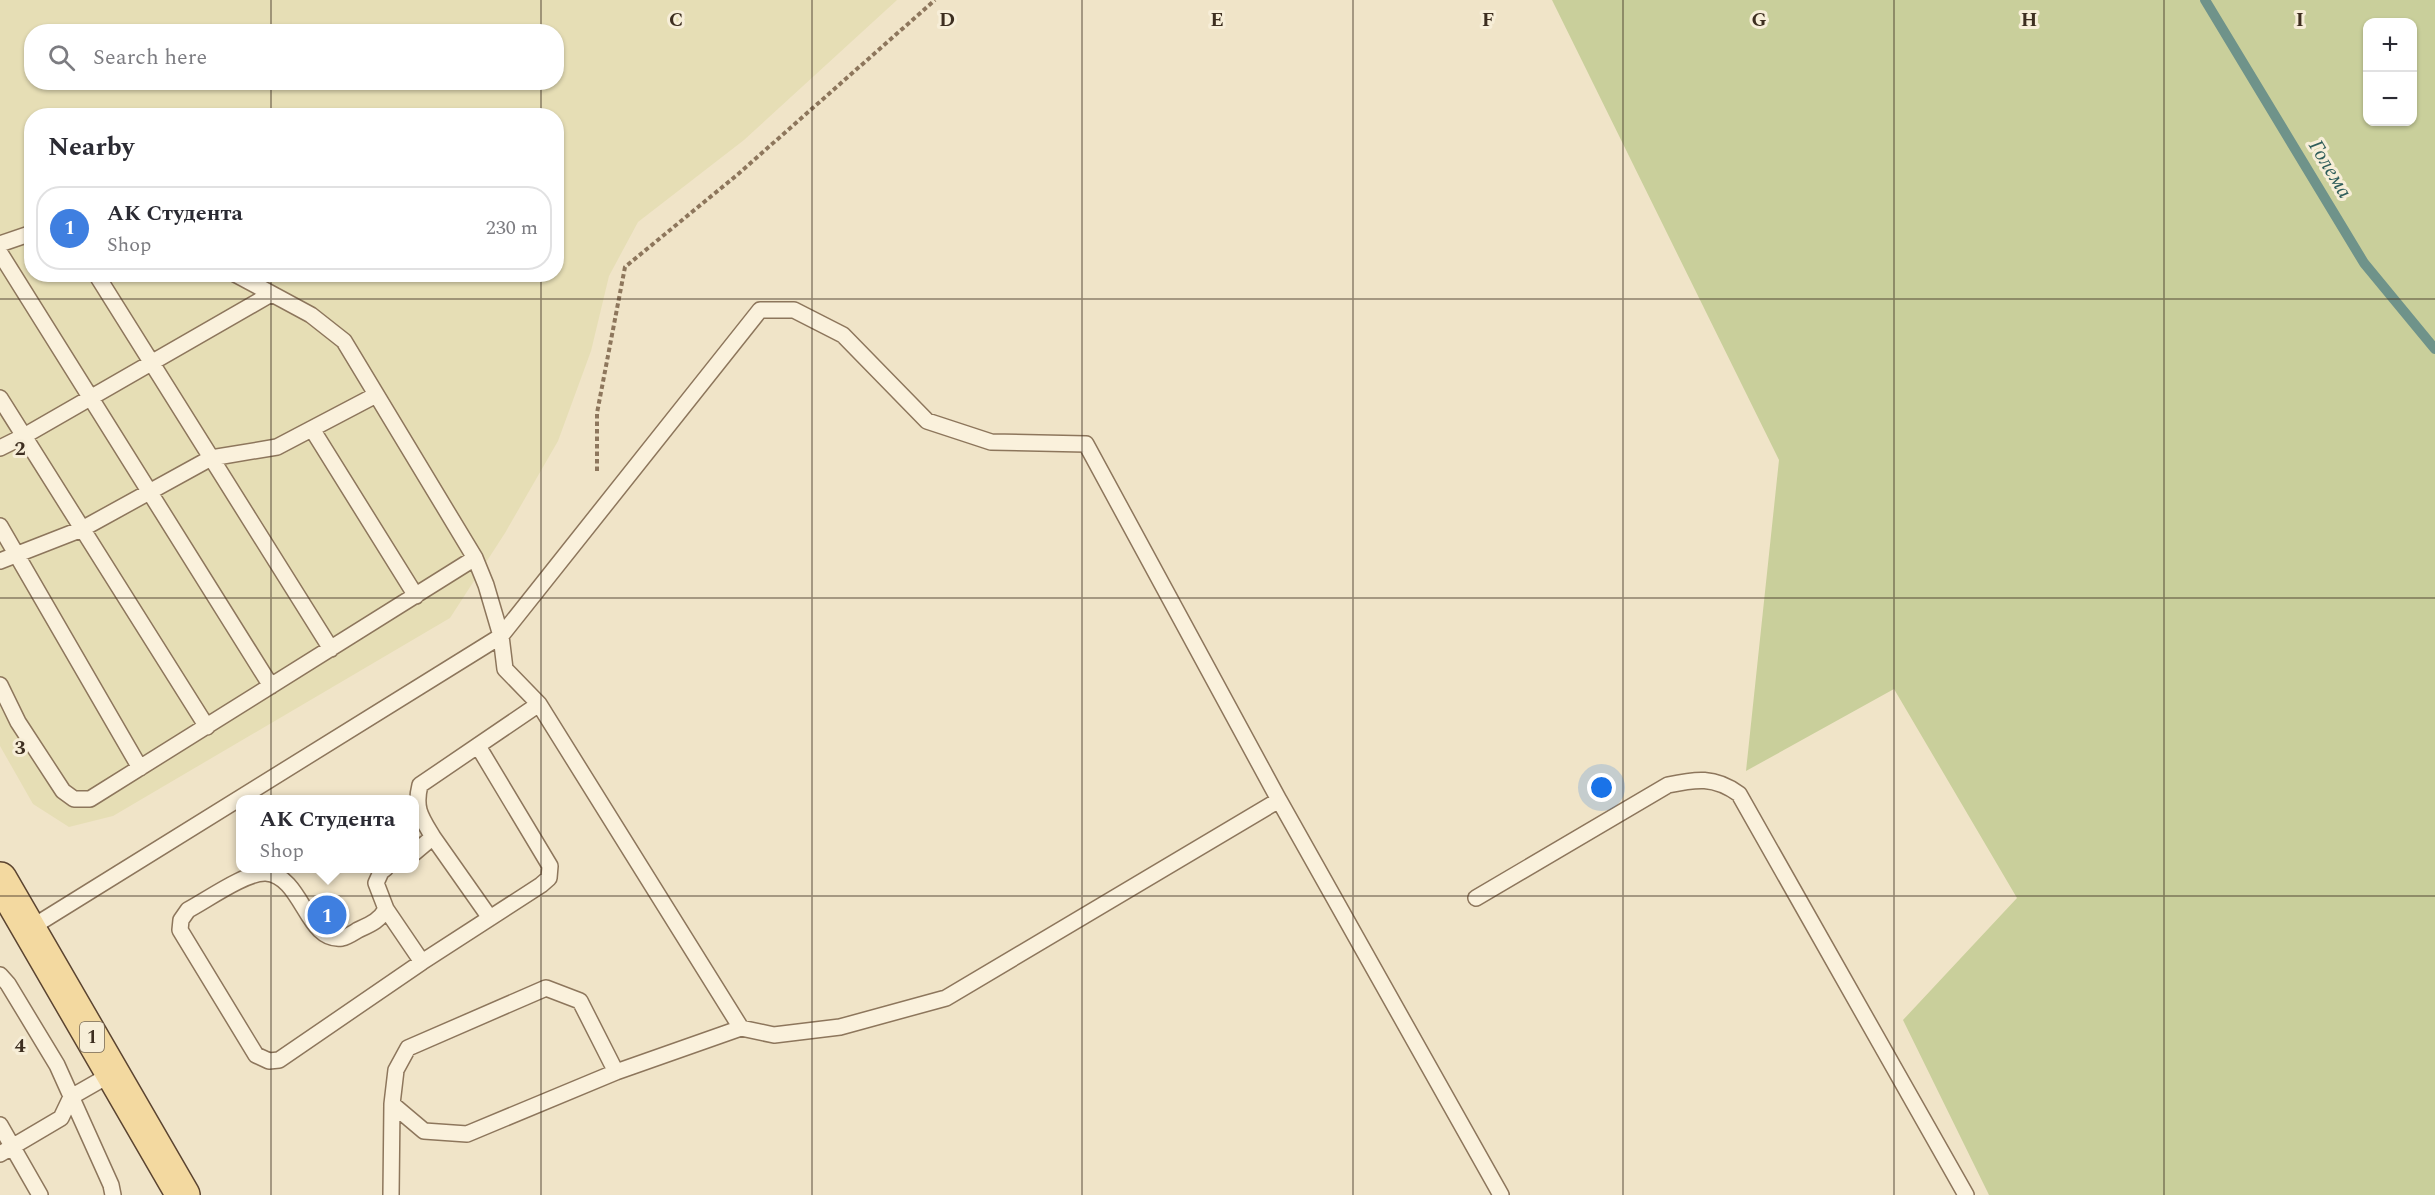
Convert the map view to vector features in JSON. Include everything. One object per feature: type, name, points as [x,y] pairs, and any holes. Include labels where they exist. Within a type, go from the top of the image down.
[{"type":"main road","name":"1","points":[[0,879],[183,1195]]},
{"type":"lane","points":[[0,244],[24,236]]},
{"type":"lane","points":[[0,253],[271,686]]},
{"type":"lane","points":[[101,282],[331,649]]},
{"type":"lane","points":[[249,282],[311,315],[344,341],[475,558],[486,585],[501,636],[505,669],[539,704],[741,1028]]},
{"type":"lane","points":[[0,448],[271,294]]},
{"type":"lane","points":[[245,795],[501,636],[760,310],[794,310],[843,335],[927,421],[991,442],[1086,444],[1279,800],[1501,1195]]},
{"type":"lane","points":[[0,561],[82,529],[211,458],[277,447],[376,394]]},
{"type":"lane","points":[[0,398],[207,727]]},
{"type":"lane","points":[[312,429],[416,596]]},
{"type":"lane","points":[[0,526],[140,768]]},
{"type":"lane","points":[[0,685],[18,722],[63,791],[74,798],[90,799],[475,558]]},
{"type":"lane","points":[[417,795],[420,785],[539,704]]},
{"type":"lane","points":[[386,909],[380,920],[343,938],[331,938],[319,930],[285,879],[264,873],[251,875],[188,910],[181,920],[180,930],[256,1055],[269,1061],[279,1060],[549,878],[550,866],[478,746]]},
{"type":"lane","points":[[1476,897],[1668,785],[1699,779],[1726,785],[1739,794],[1966,1195]]},
{"type":"lane","points":[[392,1104],[424,1131],[467,1134],[616,1071],[741,1028],[774,1035],[840,1027],[946,998],[1279,800]]},
{"type":"lane","points":[[29,929],[236,801]]},
{"type":"lane","points":[[419,811],[421,818],[490,918]]},
{"type":"lane","points":[[419,849],[434,837]]},
{"type":"lane","points":[[381,873],[376,883],[384,897],[386,909],[422,962]]},
{"type":"lane","points":[[0,975],[57,1065],[111,1185],[113,1195]]},
{"type":"lane","points":[[391,1195],[392,1104],[396,1070],[408,1048],[546,988],[580,1001],[616,1071]]},
{"type":"lane","points":[[6,1150],[61,1118],[71,1097],[113,1073]]},
{"type":"lane","points":[[0,1125],[6,1150],[39,1195]]},
{"type":"path","points":[[596,516],[597,413],[625,267],[737,175],[935,0]]},
{"type":"shaded area","points":[[0,0],[897,0],[744,140],[638,222],[609,276],[591,351],[558,441],[505,533],[450,618],[113,816],[69,827],[33,804],[0,746]]},
{"type":"green space","points":[[1552,0],[2435,0],[2435,1195],[1989,1195],[1903,1020],[2017,898],[1894,689],[1746,771],[1779,460]]},
{"type":"waterway","name":"Голема","points":[[2205,0],[2364,263],[2435,349]]},
{"type":"place","name":"АК Студента","points":[[327,915]]}]
